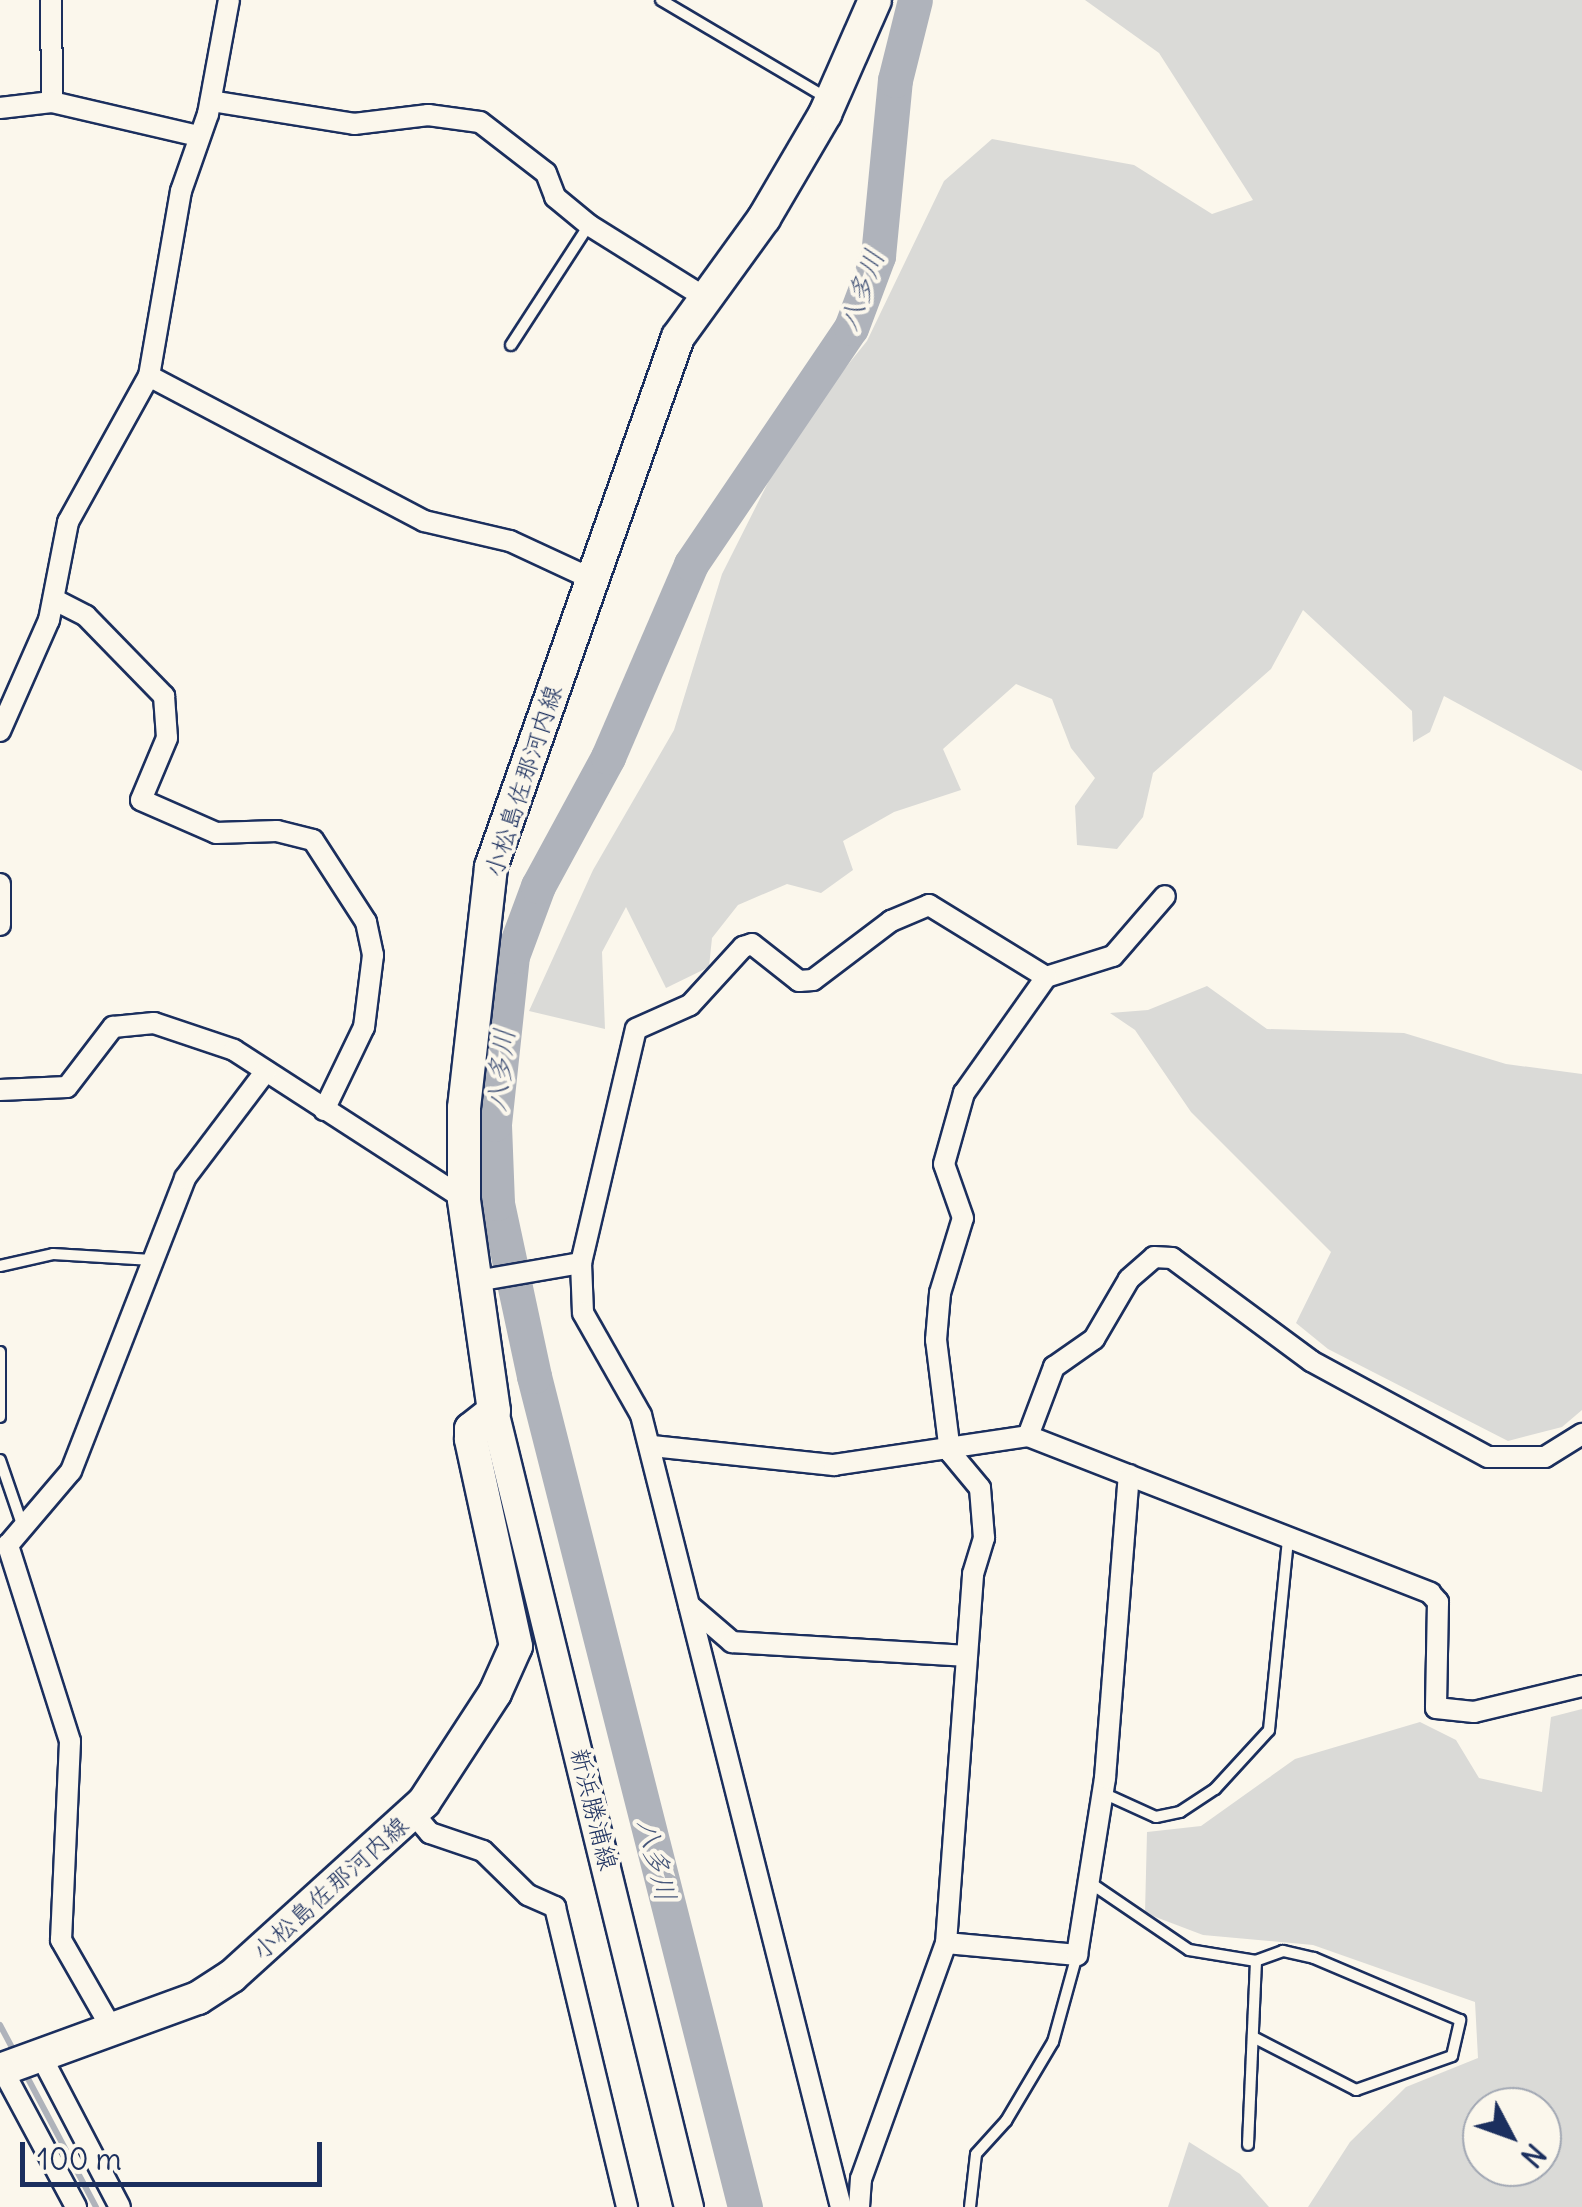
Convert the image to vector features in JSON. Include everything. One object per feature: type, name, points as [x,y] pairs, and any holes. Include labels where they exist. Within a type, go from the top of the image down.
[{"type":"main road","name":"小松島佐那河内線","points":[[14,2064],[198,1998],[232,1976],[414,1812],[495,1693],[516,1646],[471,1439],[494,1411],[464,1200],[464,1108],[491,866],[656,388],[706,298],[831,102],[875,0]]},
{"type":"main road","name":"新浜勝浦線","points":[[494,1411],[690,2207]]},
{"type":"street","points":[[51,0],[52,102]]},
{"type":"street","points":[[0,731],[55,600],[68,522],[149,376],[198,136],[211,102],[229,0]]},
{"type":"street","points":[[0,108],[52,102],[198,136]]},
{"type":"street","points":[[211,102],[354,124],[428,115],[480,122],[546,172],[555,197],[588,225],[706,298]]},
{"type":"street","points":[[149,376],[424,521],[520,544],[592,579]]},
{"type":"street","points":[[55,600],[86,616],[164,696],[167,738],[141,800],[216,833],[277,831],[313,840],[366,922],[373,955],[364,1027],[324,1110]]},
{"type":"street","points":[[0,884],[0,925]]},
{"type":"street","points":[[859,2207],[861,2179],[946,1943],[968,1656],[986,1507],[950,1452],[937,1310],[962,1218],[944,1164],[964,1093],[1046,977],[1113,956],[1165,896]]},
{"type":"street","points":[[841,2207],[688,1604],[652,1446],[614,1360],[583,1313],[580,1263],[636,1029],[690,1005],[743,947],[752,944],[799,980],[813,980],[891,921],[929,905],[1046,977]]},
{"type":"street","points":[[0,1090],[67,1087],[99,1040],[130,1021],[201,1037],[266,1071],[464,1200]]},
{"type":"street","points":[[112,2029],[61,1940],[70,1742],[8,1555],[23,1527],[71,1472],[184,1178],[266,1071]]},
{"type":"street","points":[[1028,1436],[1054,1367],[1094,1339],[1129,1279],[1154,1256],[1172,1258],[1311,1360],[1488,1457],[1545,1457],[1582,1434]]},
{"type":"street","points":[[478,1280],[558,1263],[580,1263]]},
{"type":"street","points":[[652,1446],[788,1466],[950,1452],[1028,1436],[1430,1593],[1438,1602],[1436,1708],[1474,1712],[1582,1686]]},
{"type":"street","points":[[946,1943],[1077,1956],[1092,1884],[1102,1792],[1129,1475]]},
{"type":"street","points":[[688,1604],[732,1642],[968,1656]]},
{"type":"street","points":[[414,1812],[430,1832],[483,1852],[528,1895],[555,1907],[627,2207]]},
{"type":"street","points":[[14,2064],[76,2207]]},
{"type":"street","points":[[14,2064],[120,2207]]},
{"type":"lane","points":[[661,0],[782,65],[831,102]]},
{"type":"lane","points":[[511,345],[588,225]]},
{"type":"lane","points":[[0,1266],[54,1254],[152,1260]]},
{"type":"lane","points":[[0,1352],[0,1416]]},
{"type":"lane","points":[[0,1460],[23,1527]]},
{"type":"lane","points":[[1102,1792],[1156,1817],[1180,1812],[1215,1789],[1269,1730],[1288,1537]]},
{"type":"lane","points":[[1092,1884],[1189,1950],[1256,1962],[1284,1952],[1314,1958],[1460,2020],[1452,2056],[1356,2090],[1255,2038]]},
{"type":"lane","points":[[970,2207],[976,2154],[1006,2121],[1059,2030],[1077,1956]]},
{"type":"lane","points":[[1248,2145],[1256,1962]]},
{"type":"shaded area","points":[[1085,0],[1582,0],[1582,771],[1444,696],[1430,732],[1413,742],[1412,711],[1303,610],[1271,669],[1153,773],[1143,817],[1117,849],[1077,845],[1075,806],[1095,778],[1071,748],[1052,699],[1016,684],[943,749],[961,790],[894,812],[843,841],[853,870],[821,893],[787,884],[738,905],[712,938],[709,967],[666,988],[626,907],[602,952],[605,1029],[529,1011],[593,870],[674,730],[722,574],[793,433],[867,341],[944,181],[992,139],[1134,165],[1212,214],[1253,200],[1159,53]]},
{"type":"shaded area","points":[[1207,986],[1267,1029],[1404,1033],[1506,1064],[1582,1074],[1582,1410],[1562,1427],[1508,1441],[1328,1349],[1296,1323],[1331,1252],[1191,1112],[1135,1030],[1110,1013],[1148,1010]]},
{"type":"shaded area","points":[[1582,1709],[1582,2207],[1308,2207],[1350,2142],[1406,2087],[1478,2058],[1475,2002],[1313,1945],[1203,1935],[1145,1913],[1147,1832],[1201,1826],[1295,1759],[1420,1722],[1456,1740],[1479,1778],[1542,1792],[1551,1717]]},
{"type":"shaded area","points":[[1189,2142],[1240,2174],[1269,2207],[1168,2207]]},
{"type":"waterway","name":"八多川","points":[[745,2207],[534,1376],[497,1203],[494,1124],[512,956],[538,886],[608,757],[691,564],[851,328],[878,256],[895,80],[915,0]]},
{"type":"waterway","points":[[0,2025],[16,2055]]},
{"type":"waterway","points":[[24,2071],[96,2207]]}]
